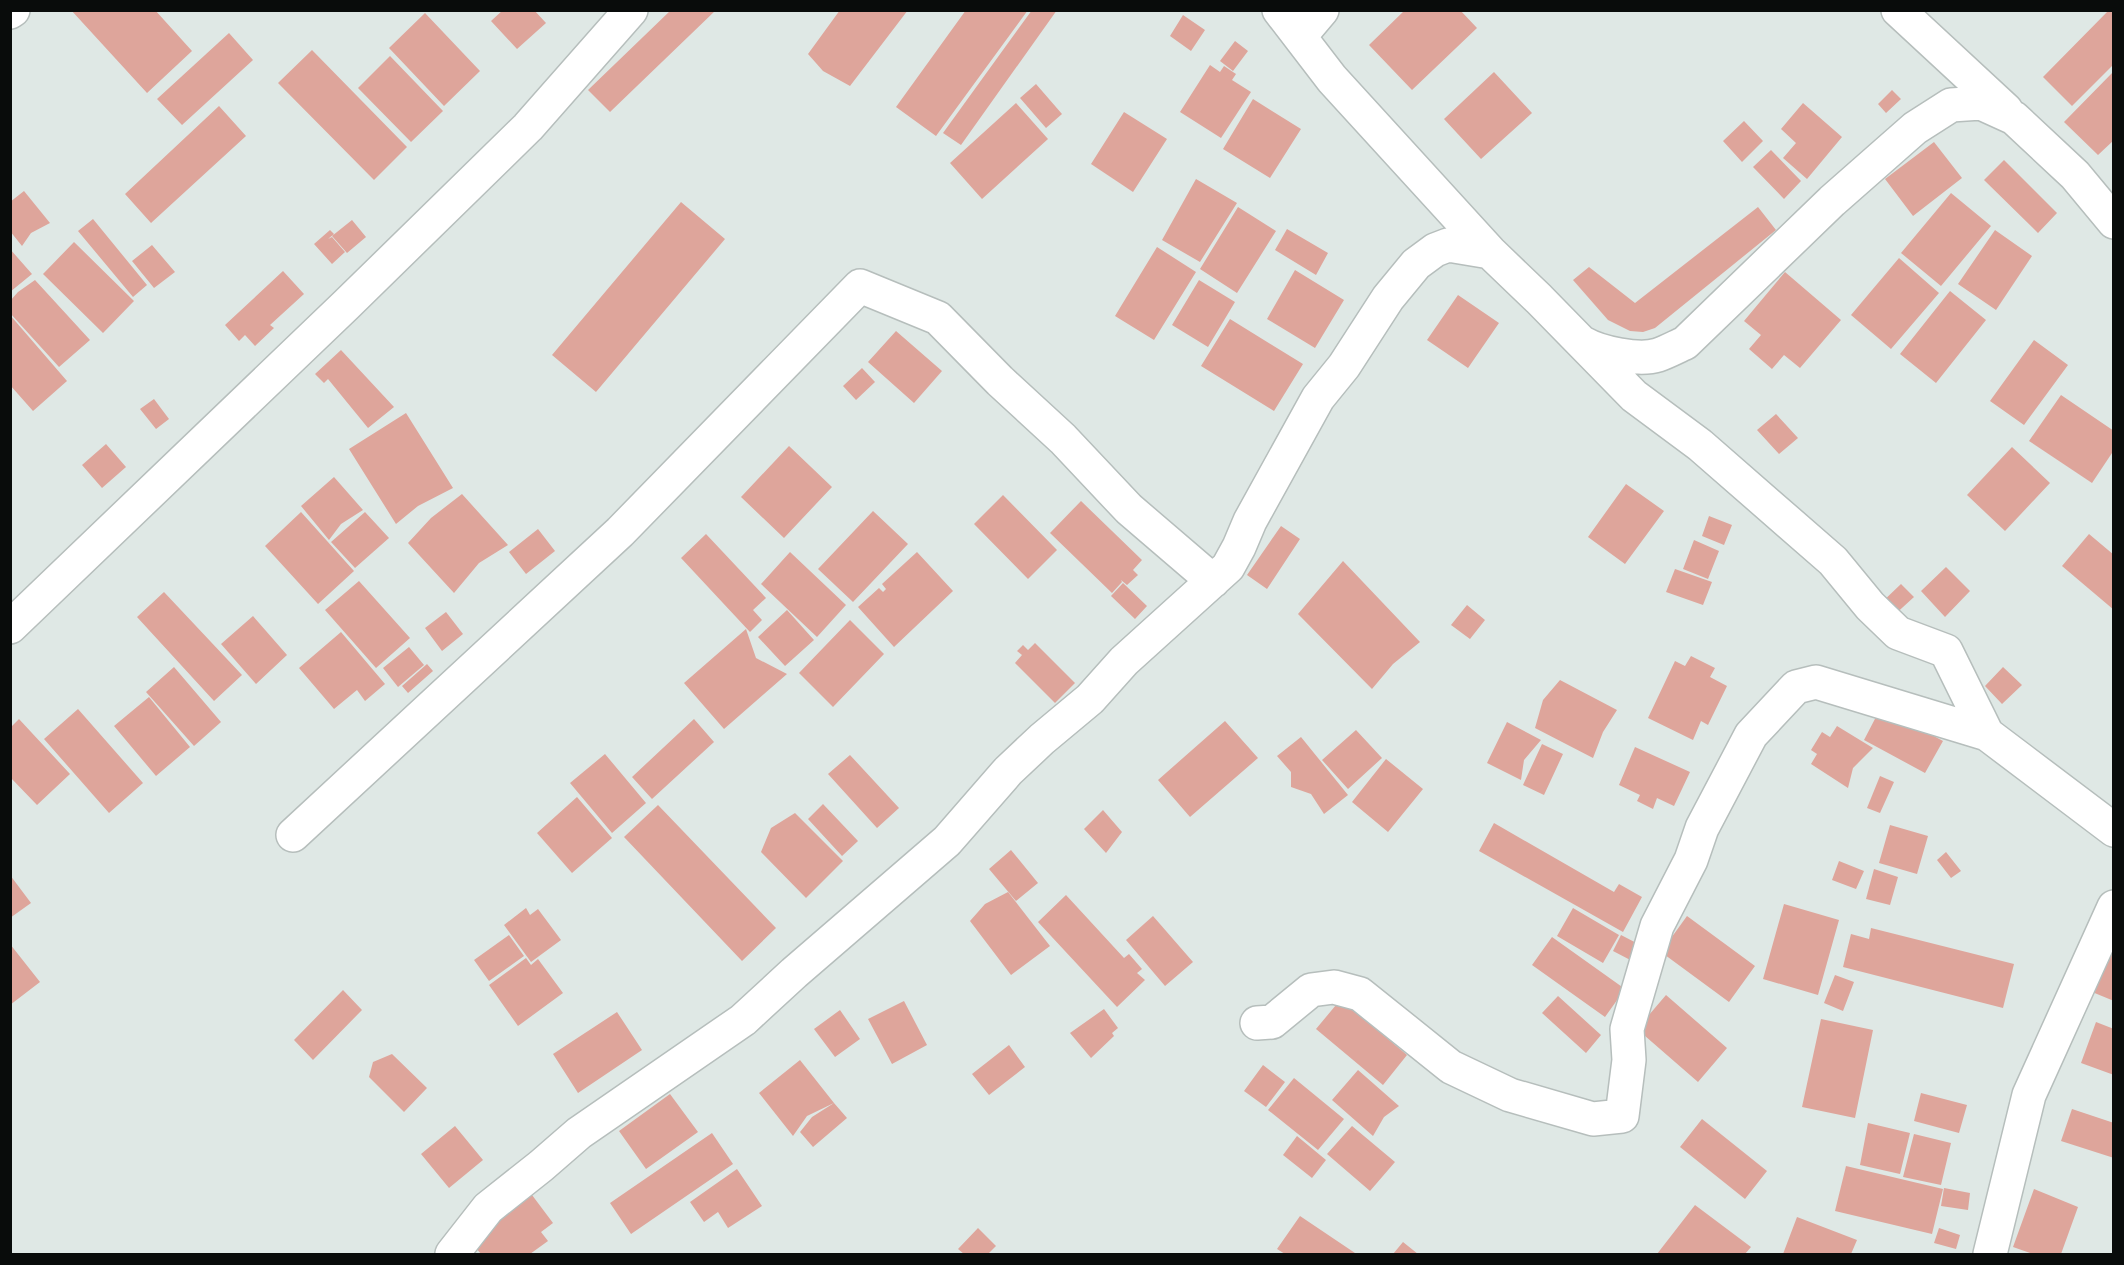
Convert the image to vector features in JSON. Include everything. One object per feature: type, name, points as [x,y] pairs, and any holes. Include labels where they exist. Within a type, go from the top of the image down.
[{"type":"street","points":[[10,627],[337,314],[528,127],[631,10]]},
{"type":"street","points":[[1280,10],[1332,79],[1490,252],[1634,396],[1700,445],[1833,561],[1870,606],[1898,633],[1946,651],[1987,734]]},
{"type":"street","points":[[1300,36],[1322,10]]},
{"type":"street","points":[[1898,10],[2075,175],[2114,222]]},
{"type":"street","points":[[1579,340],[1590,347],[1619,355],[1656,356],[1685,343],[1832,201],[1915,128],[1951,105],[1981,103],[2014,118]]},
{"type":"street","points":[[452,1254],[488,1208],[579,1133],[743,1020],[947,841],[1008,771],[1090,699],[1124,661],[1228,567],[1250,521],[1318,398],[1344,366],[1388,298],[1416,264],[1435,250],[1448,245],[1490,252]]},
{"type":"street","points":[[293,835],[620,532],[860,286],[938,318],[1000,381],[1063,439],[1129,509],[1213,581]]},
{"type":"street","points":[[1257,1023],[1272,1022],[1311,990],[1334,987],[1360,994],[1451,1067],[1510,1095],[1593,1119],[1622,1116],[1629,1060],[1628,1029],[1657,926],[1691,860],[1702,828],[1751,735],[1796,687],[1816,682],[1987,734],[2114,831]]},
{"type":"street","points":[[1990,1254],[2029,1095],[2114,907]]},
{"type":"building","points":[[71,10],[155,10],[192,51],[147,93]]},
{"type":"building","points":[[503,10],[534,10],[546,23],[517,49],[491,21]]},
{"type":"building","points":[[671,10],[716,10],[610,112],[588,90]]},
{"type":"building","points":[[840,10],[908,10],[850,86],[823,71],[808,54]]},
{"type":"building","points":[[966,10],[1028,10],[936,136],[896,107]]},
{"type":"building","points":[[1032,10],[1057,10],[961,145],[943,133]]},
{"type":"building","points":[[1405,10],[1460,10],[1477,28],[1412,90],[1369,45]]},
{"type":"building","points":[[2109,10],[2114,14],[2114,64],[2072,106],[2043,77]]},
{"type":"building","points":[[425,13],[480,71],[444,106],[389,48]]},
{"type":"building","points":[[1183,15],[1205,30],[1191,51],[1170,36]]},
{"type":"building","points":[[229,33],[253,60],[182,125],[157,99]]},
{"type":"building","points":[[1235,41],[1248,51],[1233,71],[1220,61]]},
{"type":"building","points":[[312,50],[407,147],[374,180],[278,83]]},
{"type":"building","points":[[390,56],[443,111],[411,142],[358,88]]},
{"type":"building","points":[[1210,65],[1220,72],[1224,66],[1236,74],[1232,80],[1251,92],[1221,138],[1180,112]]},
{"type":"building","points":[[2114,71],[2114,140],[2098,155],[2064,122]]},
{"type":"building","points":[[1494,72],[1532,113],[1481,159],[1444,119]]},
{"type":"building","points":[[1036,84],[1062,114],[1046,128],[1020,98]]},
{"type":"building","points":[[1892,90],[1901,99],[1886,113],[1878,104]]},
{"type":"building","points":[[1253,99],[1301,129],[1270,178],[1223,149]]},
{"type":"building","points":[[1016,103],[1048,139],[982,199],[950,163]]},
{"type":"building","points":[[1803,103],[1842,137],[1807,179],[1783,158],[1796,143],[1781,129]]},
{"type":"building","points":[[219,106],[246,136],[151,223],[125,194]]},
{"type":"building","points":[[1124,112],[1167,139],[1133,192],[1091,164]]},
{"type":"building","points":[[1744,121],[1763,141],[1742,162],[1723,141]]},
{"type":"building","points":[[1934,142],[1962,178],[1913,216],[1885,179]]},
{"type":"building","points":[[1771,150],[1801,181],[1784,199],[1753,167]]},
{"type":"building","points":[[2004,160],[2057,213],[2038,233],[1984,180]]},
{"type":"building","points":[[1196,179],[1237,203],[1200,262],[1162,240]]},
{"type":"building","points":[[24,191],[50,223],[31,233],[22,246],[10,231],[10,202]]},
{"type":"building","points":[[1951,193],[1991,226],[1941,286],[1901,253]]},
{"type":"building","points":[[681,202],[725,239],[596,392],[552,355]]},
{"type":"building","points":[[1238,207],[1276,231],[1237,293],[1200,269]]},
{"type":"building","points":[[1758,207],[1776,230],[1655,328],[1643,332],[1630,331],[1608,320],[1573,280],[1589,267],[1635,303]]},
{"type":"building","points":[[93,219],[147,285],[133,297],[78,231]]},
{"type":"building","points":[[352,220],[366,237],[347,253],[332,236]]},
{"type":"building","points":[[1287,229],[1328,253],[1316,275],[1275,250]]},
{"type":"building","points":[[330,230],[334,234],[328,239],[332,237],[345,252],[332,264],[314,244]]},
{"type":"building","points":[[1995,230],[2032,256],[1996,310],[1958,284]]},
{"type":"building","points":[[74,242],[134,301],[103,333],[43,274]]},
{"type":"building","points":[[152,245],[175,272],[154,288],[132,261]]},
{"type":"building","points":[[1157,247],[1196,272],[1154,340],[1115,316]]},
{"type":"building","points":[[10,249],[32,274],[10,292]]},
{"type":"building","points":[[1899,258],[1939,293],[1891,349],[1851,315]]},
{"type":"building","points":[[1295,270],[1344,300],[1315,348],[1267,319]]},
{"type":"building","points":[[283,271],[304,294],[270,325],[274,328],[255,346],[245,335],[239,341],[225,325]]},
{"type":"building","points":[[1785,272],[1841,320],[1800,368],[1784,355],[1772,369],[1749,349],[1761,335],[1744,321]]},
{"type":"building","points":[[35,280],[90,340],[59,367],[10,313],[10,301]]},
{"type":"building","points":[[1199,280],[1235,302],[1208,347],[1172,325]]},
{"type":"building","points":[[1950,291],[1986,320],[1936,383],[1900,354]]},
{"type":"building","points":[[1458,295],[1499,323],[1468,368],[1427,340]]},
{"type":"building","points":[[10,315],[67,381],[33,411],[10,385]]},
{"type":"building","points":[[1230,319],[1303,364],[1274,411],[1201,366]]},
{"type":"building","points":[[896,331],[942,371],[914,403],[868,362]]},
{"type":"building","points":[[2034,340],[2068,365],[2024,425],[1990,401]]},
{"type":"building","points":[[341,350],[394,407],[368,428],[328,379],[324,383],[315,374]]},
{"type":"building","points":[[862,368],[875,382],[856,400],[843,386]]},
{"type":"building","points":[[2061,395],[2114,431],[2114,450],[2092,483],[2029,441]]},
{"type":"building","points":[[154,399],[169,419],[156,429],[140,409]]},
{"type":"building","points":[[406,413],[453,488],[418,506],[396,524],[349,449]]},
{"type":"building","points":[[1776,414],[1798,438],[1779,454],[1757,430]]},
{"type":"building","points":[[106,444],[126,467],[102,488],[82,465]]},
{"type":"building","points":[[789,446],[832,487],[784,538],[741,497]]},
{"type":"building","points":[[2012,447],[2050,483],[2005,531],[1967,495]]},
{"type":"building","points":[[334,477],[363,510],[341,524],[329,540],[301,506]]},
{"type":"building","points":[[1626,484],[1664,511],[1625,564],[1588,537]]},
{"type":"building","points":[[462,494],[508,545],[479,563],[454,593],[408,543],[431,518]]},
{"type":"building","points":[[1003,495],[1057,550],[1028,579],[974,524]]},
{"type":"building","points":[[1081,501],[1142,560],[1133,570],[1138,575],[1127,585],[1121,580],[1122,582],[1112,593],[1050,533]]},
{"type":"building","points":[[873,511],[908,544],[853,602],[818,569]]},
{"type":"building","points":[[301,512],[354,571],[318,604],[265,546]]},
{"type":"building","points":[[365,512],[389,538],[355,568],[331,542]]},
{"type":"building","points":[[1709,516],[1732,525],[1724,545],[1702,536]]},
{"type":"building","points":[[1281,526],[1300,539],[1267,589],[1247,575]]},
{"type":"building","points":[[538,529],[555,551],[526,574],[509,552]]},
{"type":"building","points":[[706,534],[766,598],[753,610],[762,620],[750,632],[681,558]]},
{"type":"building","points":[[2089,534],[2114,555],[2114,610],[2062,566]]},
{"type":"building","points":[[1694,540],[1719,551],[1708,579],[1683,569]]},
{"type":"building","points":[[790,552],[846,605],[817,637],[761,584]]},
{"type":"building","points":[[917,552],[953,591],[894,647],[858,607],[879,588],[883,592],[886,589],[882,584]]},
{"type":"building","points":[[1343,561],[1420,642],[1393,664],[1372,689],[1298,614]]},
{"type":"building","points":[[1946,567],[1970,591],[1945,617],[1921,591]]},
{"type":"building","points":[[1675,569],[1712,582],[1703,605],[1666,592]]},
{"type":"building","points":[[359,581],[410,638],[376,668],[325,610]]},
{"type":"building","points":[[1123,583],[1147,606],[1135,619],[1111,596]]},
{"type":"building","points":[[1901,584],[1914,597],[1891,618],[1879,605]]},
{"type":"building","points":[[164,592],[242,675],[214,701],[137,617]]},
{"type":"building","points":[[1467,605],[1485,620],[1470,639],[1451,625]]},
{"type":"building","points":[[787,610],[814,640],[785,666],[758,637]]},
{"type":"building","points":[[446,612],[463,634],[442,651],[425,628]]},
{"type":"building","points":[[253,616],[287,655],[256,684],[221,644]]},
{"type":"building","points":[[850,620],[884,654],[833,707],[799,673]]},
{"type":"building","points":[[746,629],[756,658],[787,674],[724,729],[684,683]]},
{"type":"building","points":[[341,632],[385,684],[365,701],[357,690],[334,709],[299,668]]},
{"type":"building","points":[[1035,643],[1075,683],[1055,703],[1015,663],[1022,655],[1017,651],[1023,645],[1028,650]]},
{"type":"building","points":[[409,647],[424,665],[398,687],[383,668]]},
{"type":"building","points":[[1691,656],[1715,668],[1710,677],[1727,686],[1708,725],[1701,721],[1693,740],[1648,718],[1675,661],[1685,666]]},
{"type":"building","points":[[427,664],[433,671],[408,693],[402,686]]},
{"type":"building","points":[[174,667],[221,722],[194,746],[146,692]]},
{"type":"building","points":[[2003,667],[2022,685],[2002,704],[1985,686]]},
{"type":"building","points":[[1560,680],[1617,710],[1603,732],[1593,758],[1535,728],[1543,700]]},
{"type":"building","points":[[149,697],[190,747],[156,776],[114,726]]},
{"type":"building","points":[[78,709],[143,783],[109,813],[44,739]]},
{"type":"building","points":[[1888,711],[1943,741],[1925,773],[1864,740],[1877,715]]},
{"type":"building","points":[[19,719],[70,774],[37,805],[10,777],[10,728]]},
{"type":"building","points":[[694,719],[714,742],[652,799],[632,777]]},
{"type":"building","points":[[1225,721],[1258,758],[1190,817],[1158,780]]},
{"type":"building","points":[[1507,722],[1541,740],[1524,760],[1521,780],[1487,763]]},
{"type":"building","points":[[1837,726],[1873,748],[1853,768],[1848,788],[1811,764],[1817,754],[1811,750],[1822,732],[1830,737]]},
{"type":"building","points":[[1356,730],[1382,758],[1348,789],[1322,760]]},
{"type":"building","points":[[1301,737],[1348,795],[1324,814],[1311,794],[1291,787],[1291,772],[1277,756]]},
{"type":"building","points":[[1542,744],[1563,754],[1544,795],[1523,785]]},
{"type":"building","points":[[1635,747],[1690,772],[1674,806],[1657,798],[1653,809],[1637,801],[1640,795],[1619,785]]},
{"type":"building","points":[[605,754],[646,803],[612,833],[570,783]]},
{"type":"building","points":[[850,755],[899,808],[877,828],[828,774]]},
{"type":"building","points":[[1386,759],[1423,789],[1388,832],[1352,802]]},
{"type":"building","points":[[1880,776],[1894,782],[1880,813],[1867,808]]},
{"type":"building","points":[[577,797],[612,838],[572,873],[537,833]]},
{"type":"building","points":[[823,804],[858,841],[842,856],[808,819]]},
{"type":"building","points":[[658,805],[776,928],[742,961],[624,837]]},
{"type":"building","points":[[1103,810],[1122,832],[1106,853],[1084,829]]},
{"type":"building","points":[[795,813],[843,861],[806,898],[761,852],[771,828]]},
{"type":"building","points":[[1494,823],[1614,892],[1619,884],[1642,897],[1623,932],[1479,851]]},
{"type":"building","points":[[1890,825],[1928,836],[1917,874],[1879,863]]},
{"type":"building","points":[[1011,850],[1038,883],[1016,901],[989,869]]},
{"type":"building","points":[[1946,852],[1961,871],[1951,878],[1937,860]]},
{"type":"building","points":[[1839,861],[1864,871],[1856,889],[1832,880]]},
{"type":"building","points":[[1874,869],[1898,877],[1890,905],[1866,899]]},
{"type":"building","points":[[10,875],[31,903],[10,918]]},
{"type":"building","points":[[1008,892],[1050,946],[1011,975],[970,921],[985,904]]},
{"type":"building","points":[[1066,895],[1124,958],[1129,954],[1142,969],[1137,973],[1145,980],[1117,1007],[1038,922]]},
{"type":"building","points":[[1784,904],[1839,920],[1818,995],[1763,979]]},
{"type":"building","points":[[526,908],[530,915],[538,909],[561,940],[531,962],[504,925]]},
{"type":"building","points":[[1573,908],[1619,935],[1603,963],[1557,936]]},
{"type":"building","points":[[1153,916],[1193,962],[1165,986],[1126,940]]},
{"type":"building","points":[[1687,916],[1755,966],[1729,1002],[1661,952]]},
{"type":"building","points":[[2114,926],[2114,1001],[2080,987]]},
{"type":"building","points":[[1871,928],[2014,964],[2003,1008],[1843,967],[1851,934],[1869,939]]},
{"type":"building","points":[[509,935],[524,956],[489,981],[474,960]]},
{"type":"building","points":[[1621,935],[1646,948],[1638,964],[1613,951]]},
{"type":"building","points":[[1552,937],[1625,989],[1605,1017],[1532,965]]},
{"type":"building","points":[[10,944],[40,982],[10,1005]]},
{"type":"building","points":[[526,958],[531,965],[538,959],[563,993],[518,1026],[489,985]]},
{"type":"building","points":[[1835,975],[1854,982],[1843,1011],[1824,1003]]},
{"type":"building","points":[[343,990],[362,1010],[313,1060],[294,1040]]},
{"type":"building","points":[[1666,995],[1727,1048],[1698,1082],[1637,1029]]},
{"type":"building","points":[[1558,996],[1601,1035],[1586,1053],[1542,1013]]},
{"type":"building","points":[[1341,999],[1407,1055],[1383,1085],[1316,1029]]},
{"type":"building","points":[[904,1001],[927,1045],[892,1064],[868,1019]]},
{"type":"building","points":[[1104,1009],[1118,1028],[1112,1033],[1114,1036],[1091,1058],[1070,1033]]},
{"type":"building","points":[[840,1010],[860,1039],[835,1057],[814,1029]]},
{"type":"building","points":[[617,1012],[642,1050],[578,1093],[553,1054]]},
{"type":"building","points":[[1821,1019],[1873,1030],[1855,1118],[1802,1107]]},
{"type":"building","points":[[2096,1022],[2114,1029],[2114,1075],[2081,1063]]},
{"type":"building","points":[[1009,1045],[1025,1067],[989,1095],[972,1074]]},
{"type":"building","points":[[392,1054],[427,1088],[404,1112],[369,1077],[373,1062]]},
{"type":"building","points":[[800,1060],[834,1103],[807,1116],[793,1136],[759,1093]]},
{"type":"building","points":[[1263,1065],[1285,1082],[1266,1107],[1244,1091]]},
{"type":"building","points":[[1358,1070],[1399,1106],[1384,1117],[1373,1136],[1332,1100]]},
{"type":"building","points":[[1294,1078],[1344,1119],[1318,1150],[1268,1110]]},
{"type":"building","points":[[1921,1093],[1967,1105],[1959,1133],[1914,1121]]},
{"type":"building","points":[[670,1094],[698,1132],[646,1169],[619,1131]]},
{"type":"building","points":[[834,1103],[847,1118],[813,1147],[800,1132],[812,1117]]},
{"type":"building","points":[[2072,1109],[2114,1123],[2114,1158],[2061,1141]]},
{"type":"building","points":[[1702,1119],[1767,1171],[1745,1199],[1680,1147]]},
{"type":"building","points":[[1868,1123],[1910,1133],[1900,1174],[1860,1165]]},
{"type":"building","points":[[455,1126],[483,1160],[449,1188],[421,1154]]},
{"type":"building","points":[[1352,1126],[1395,1162],[1370,1191],[1327,1154]]},
{"type":"building","points":[[712,1133],[733,1164],[631,1234],[610,1203]]},
{"type":"building","points":[[1914,1134],[1951,1143],[1941,1185],[1903,1177]]},
{"type":"building","points":[[1297,1136],[1326,1160],[1312,1178],[1283,1155]]},
{"type":"building","points":[[1846,1166],[1943,1189],[1932,1234],[1835,1211]]},
{"type":"building","points":[[737,1169],[762,1206],[728,1228],[718,1212],[704,1222],[690,1202]]},
{"type":"building","points":[[1944,1188],[1970,1193],[1968,1210],[1941,1206]]},
{"type":"building","points":[[2034,1189],[2078,1207],[2061,1254],[2033,1254],[2013,1247]]},
{"type":"building","points":[[532,1195],[553,1223],[541,1232],[548,1241],[530,1254],[481,1254],[471,1242]]},
{"type":"building","points":[[1695,1205],[1751,1247],[1745,1254],[1657,1254]]},
{"type":"building","points":[[1300,1216],[1355,1253],[1285,1254],[1277,1249]]},
{"type":"building","points":[[1797,1217],[1857,1240],[1851,1254],[1783,1254]]},
{"type":"building","points":[[978,1228],[996,1246],[988,1254],[964,1254],[958,1249]]},
{"type":"building","points":[[1939,1228],[1960,1235],[1956,1249],[1934,1243]]},
{"type":"building","points":[[1403,1242],[1418,1254],[1393,1254]]}]
